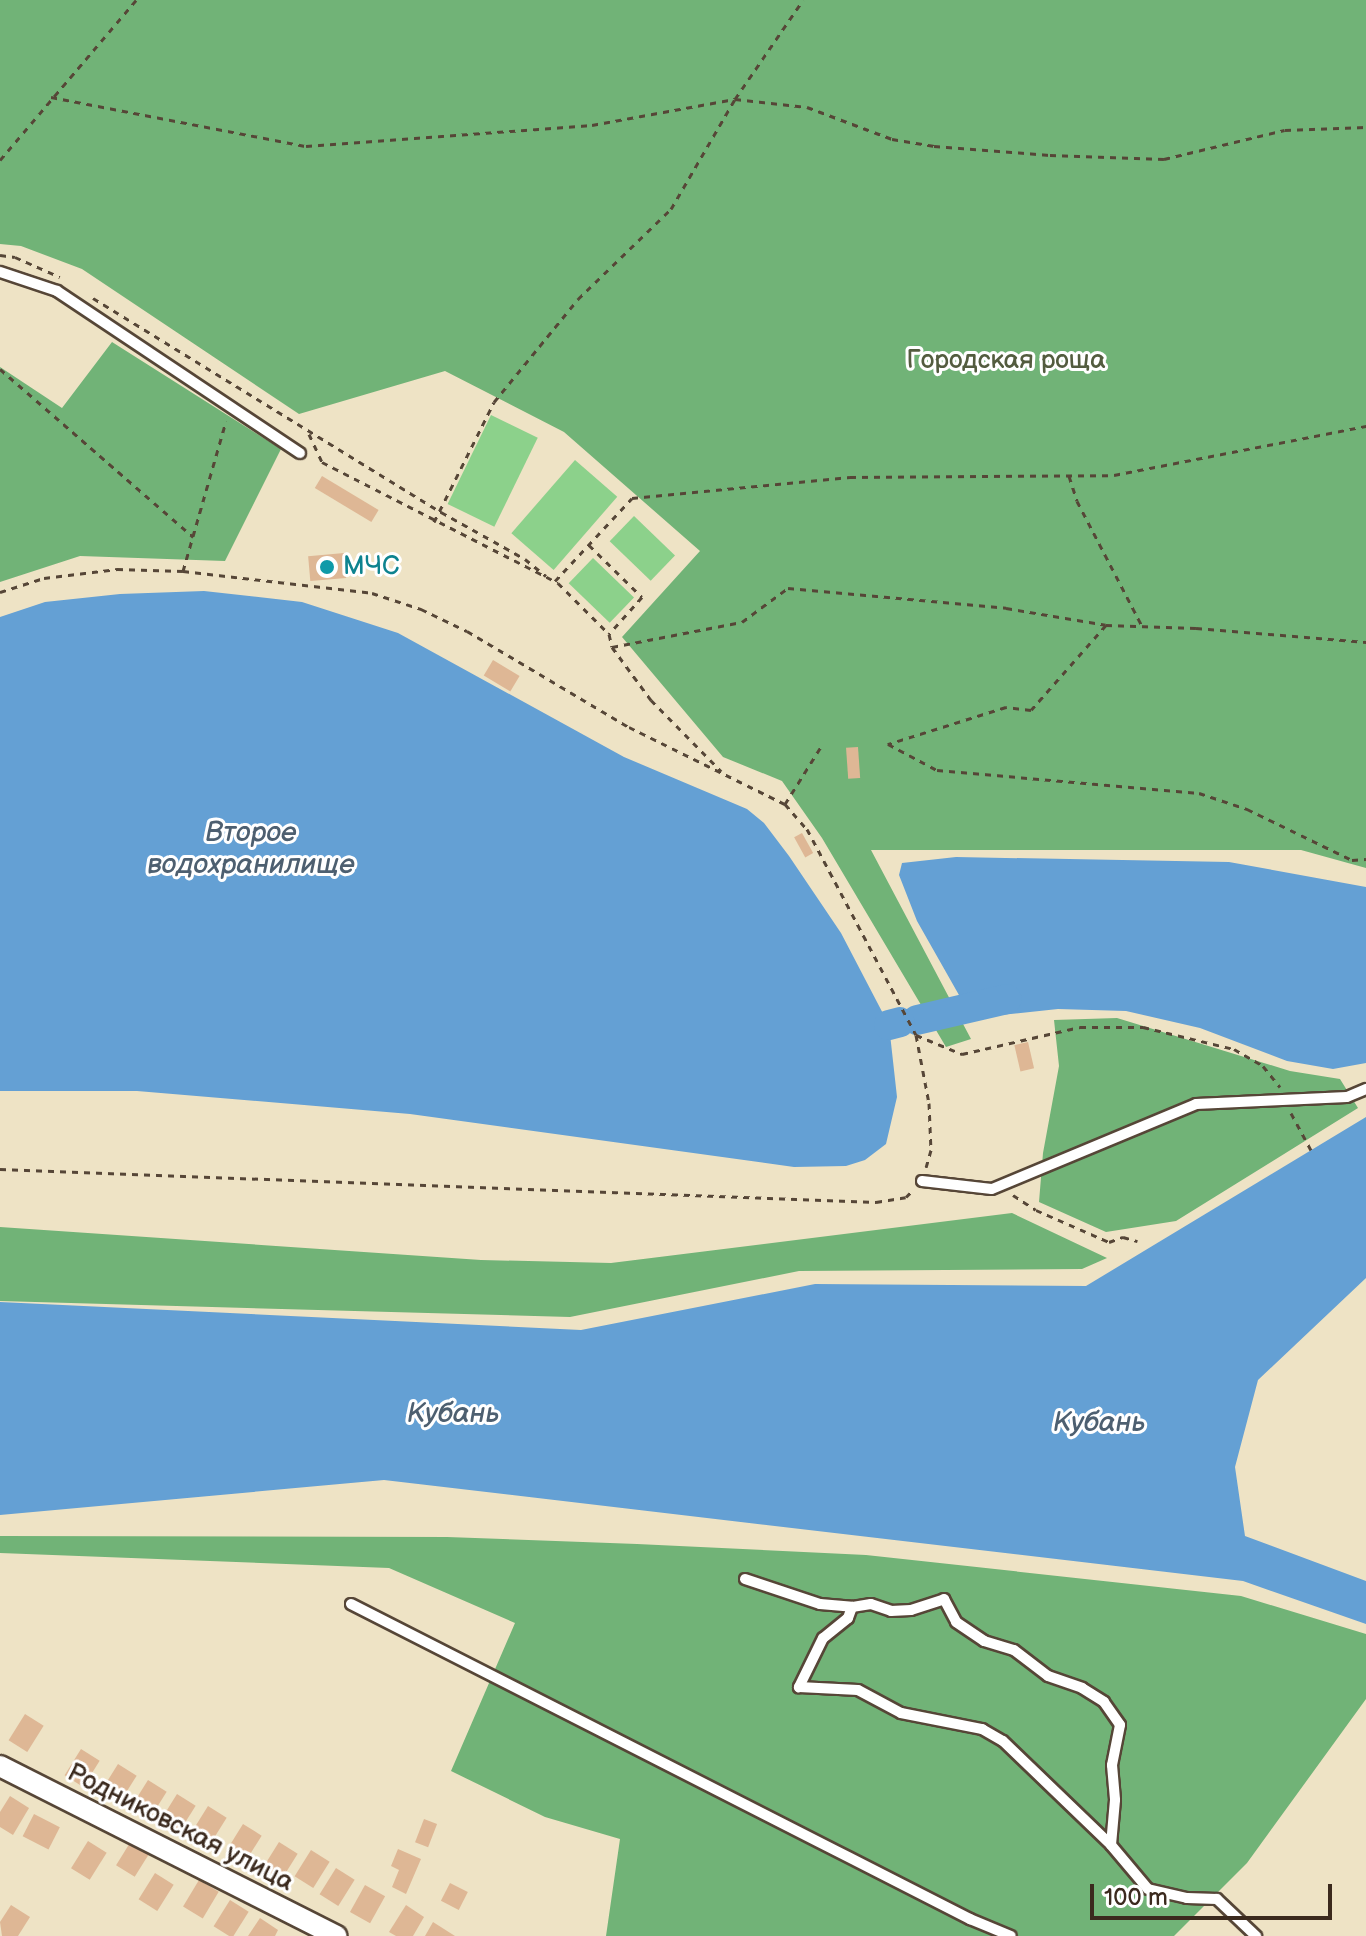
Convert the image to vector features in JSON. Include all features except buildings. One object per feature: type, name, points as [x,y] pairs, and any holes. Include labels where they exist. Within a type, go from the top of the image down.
[{"type":"street","name":"Родниковская улица","points":[[0,1766],[336,1936]]},
{"type":"lane","points":[[0,272],[57,291],[300,453]]},
{"type":"lane","points":[[922,1181],[992,1189],[1196,1104],[1347,1097],[1366,1089]]},
{"type":"lane","points":[[745,1579],[820,1604],[852,1607],[871,1604],[891,1611],[911,1610],[944,1599],[956,1622],[984,1641],[1014,1650],[1048,1676],[1082,1688],[1104,1702],[1120,1725],[1112,1765],[1115,1800],[1111,1845]]},
{"type":"lane","points":[[351,1604],[956,1912],[1011,1936]]},
{"type":"lane","points":[[852,1607],[848,1618],[823,1638],[799,1687],[858,1690],[901,1713],[982,1729],[1003,1741],[1111,1845],[1148,1889],[1187,1898],[1217,1899],[1256,1936]]},
{"type":"path","points":[[0,160],[136,0]]},
{"type":"path","points":[[434,522],[494,402],[578,299],[671,209],[735,99],[803,0]]},
{"type":"path","points":[[51,97],[306,146],[592,125],[735,99],[807,107],[892,139],[934,146],[1050,155],[1164,159],[1285,130],[1366,127]]},
{"type":"path","points":[[0,255],[15,257],[71,284]]},
{"type":"path","points":[[84,292],[307,431],[525,559],[555,581],[609,634],[612,647],[651,700],[724,774]]},
{"type":"path","points":[[0,369],[193,537]]},
{"type":"path","points":[[183,571],[230,406]]},
{"type":"path","points":[[555,581],[632,498],[850,477],[1114,475],[1366,426]]},
{"type":"path","points":[[307,431],[322,462],[537,575],[546,576]]},
{"type":"path","points":[[1069,476],[1077,501],[1142,626]]},
{"type":"path","points":[[589,545],[642,597],[609,634]]},
{"type":"path","points":[[0,592],[44,578],[117,569],[183,571],[372,593],[421,609],[467,631],[629,727],[785,804],[807,829],[916,1035],[929,1103],[931,1134],[931,1150],[922,1181],[906,1197],[876,1202],[0,1169]]},
{"type":"path","points":[[612,647],[742,622],[788,588],[1006,608],[1106,625],[1366,642]]},
{"type":"path","points":[[1106,625],[1031,710],[1006,707],[888,744],[937,770],[1199,793],[1247,809],[1352,860],[1366,859]]},
{"type":"path","points":[[785,804],[822,745]]},
{"type":"path","points":[[916,1035],[962,1054],[1080,1027],[1143,1027],[1234,1049],[1263,1066],[1285,1098],[1311,1150]]},
{"type":"path","points":[[1001,1185],[1036,1210],[1089,1235],[1109,1242],[1123,1237],[1137,1241]]},
{"type":"green space","name":"Городская роща","points":[[0,0],[1366,0],[1366,868],[1301,850],[871,850],[971,1039],[946,1047],[822,838],[782,781],[723,757],[622,637],[700,551],[564,432],[445,371],[299,414],[82,269],[21,246],[0,244]]},
{"type":"green space","points":[[112,342],[281,449],[225,561],[80,556],[0,582],[0,367],[62,408]]},
{"type":"green space","points":[[491,415],[538,438],[494,527],[448,504]]},
{"type":"green space","points":[[575,460],[617,497],[554,570],[511,533]]},
{"type":"green space","points":[[634,516],[675,556],[651,581],[610,541]]},
{"type":"green space","points":[[593,558],[634,598],[610,623],[569,583]]},
{"type":"green space","points":[[1117,1018],[1290,1071],[1340,1079],[1358,1108],[1176,1221],[1106,1232],[1039,1202],[1043,1153],[1059,1066],[1054,1020]]},
{"type":"green space","points":[[1012,1213],[1107,1258],[1082,1269],[799,1271],[570,1317],[0,1301],[0,1227],[481,1260],[611,1263]]},
{"type":"green space","points":[[0,1536],[447,1537],[866,1555],[1241,1596],[1366,1634],[1366,1699],[1247,1863],[1174,1936],[606,1936],[620,1839],[545,1817],[451,1771],[515,1623],[389,1568],[0,1553]]},
{"type":"water","name":"Второе водохранилище","points":[[204,591],[302,602],[398,633],[624,757],[747,809],[764,823],[841,933],[889,1025],[897,1097],[886,1144],[865,1160],[846,1166],[794,1167],[410,1114],[137,1091],[0,1091],[0,617],[45,602],[120,594]]},
{"type":"water","points":[[956,857],[1229,862],[1366,887],[1366,1063],[1333,1069],[1287,1061],[1200,1028],[1126,1011],[1058,1009],[972,1018],[917,921],[899,875],[902,863]]},
{"type":"water","name":"Кубань","points":[[1366,1117],[1366,1278],[1258,1380],[1235,1467],[1245,1536],[1366,1581],[1366,1624],[1243,1581],[384,1480],[0,1515],[0,1302],[581,1330],[815,1284],[1086,1286]]},
{"type":"waterway","points":[[917,1020],[1007,999]]},
{"type":"waterway","points":[[889,1025],[900,1022]]},
{"type":"place","name":"МЧС","points":[[327,567]]}]
